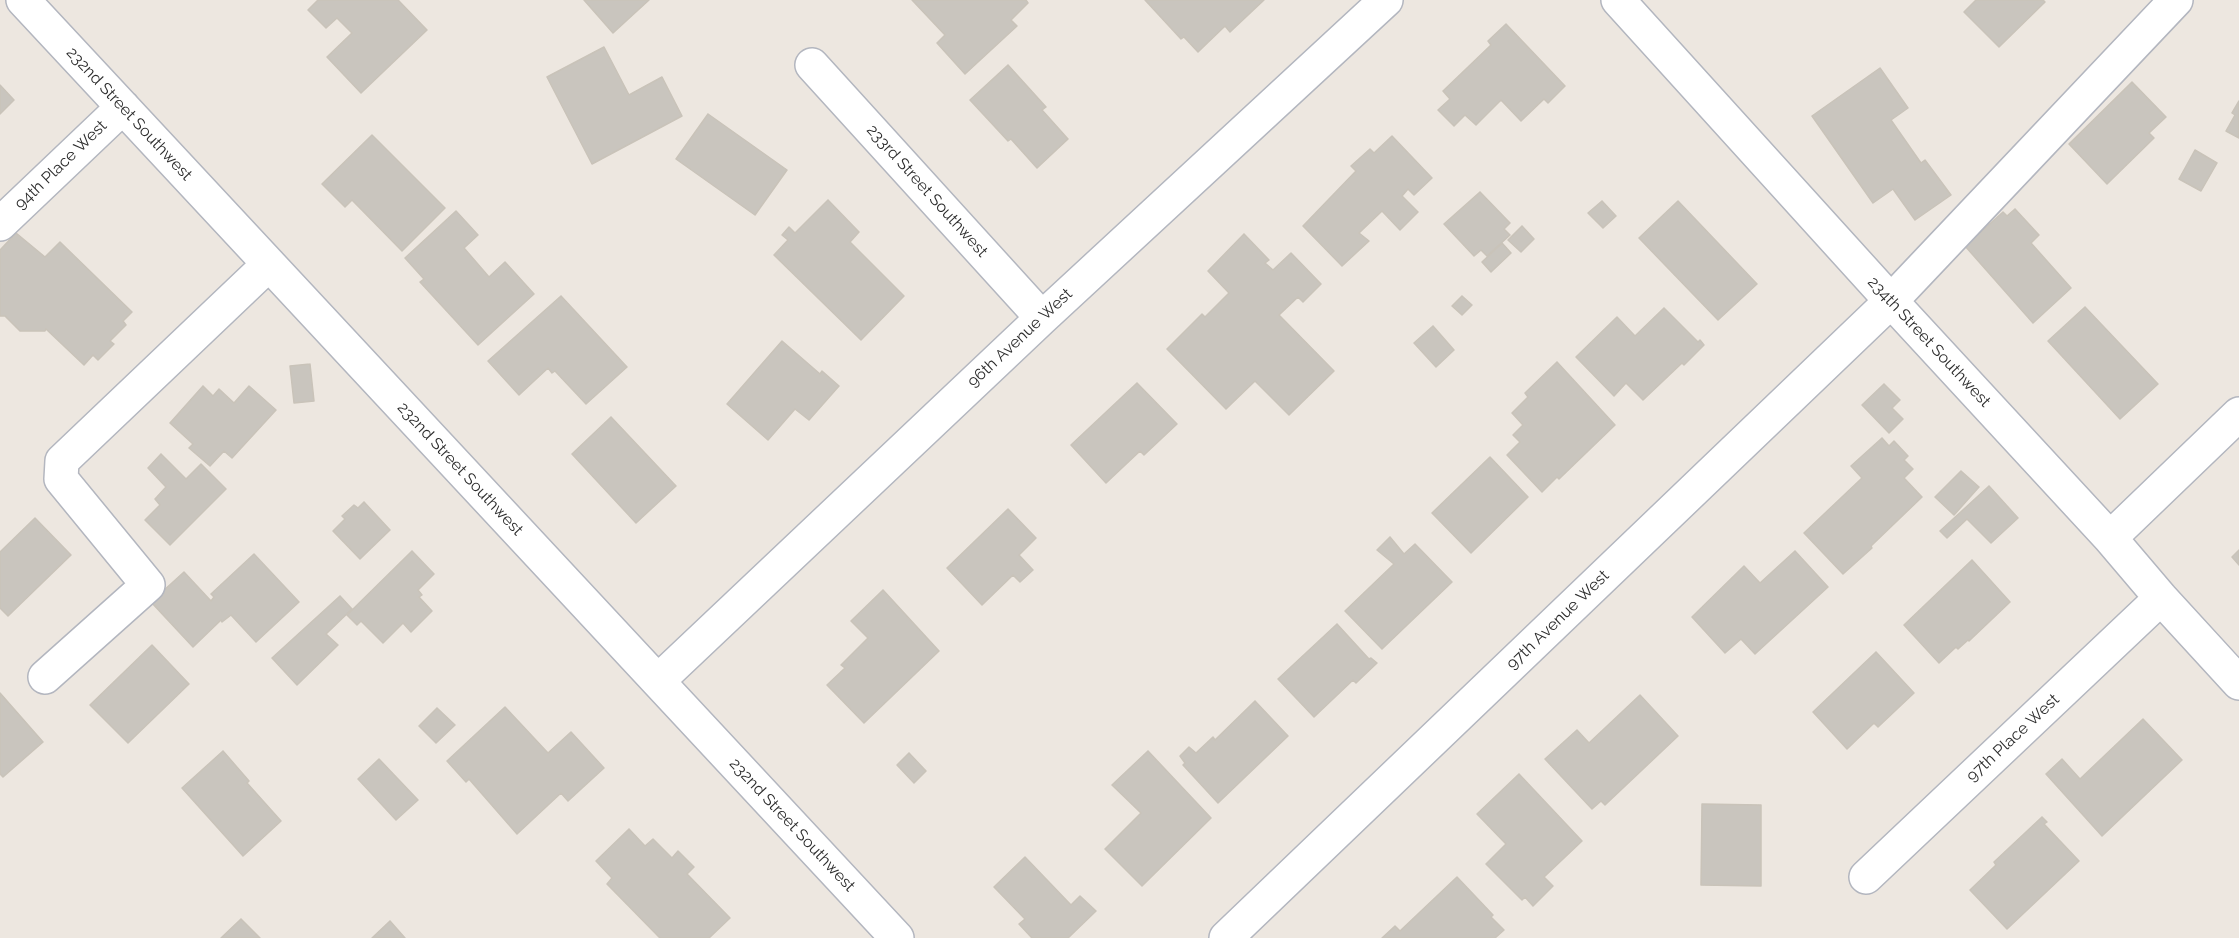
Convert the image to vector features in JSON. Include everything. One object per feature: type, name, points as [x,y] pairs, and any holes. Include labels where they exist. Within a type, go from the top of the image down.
[{"type":"street","name":"232nd Street Southwest","points":[[23,0],[897,938]]},
{"type":"street","name":"96th Avenue West","points":[[658,681],[1042,318],[1386,0]]},
{"type":"street","name":"234th Street Southwest","points":[[1618,0],[1891,302],[2110,538],[2239,683]]},
{"type":"street","name":"97th Avenue West","points":[[1226,938],[1891,302],[2176,0]]},
{"type":"street","name":"233rd Street Southwest","points":[[812,65],[1042,318]]},
{"type":"street","name":"94th Place West","points":[[0,224],[123,107]]},
{"type":"street","points":[[45,676],[148,585],[61,479],[62,461],[269,264]]},
{"type":"street","points":[[2110,538],[2239,414]]},
{"type":"street","name":"97th Place West","points":[[1866,877],[2161,598]]},
{"type":"building","points":[[318,0],[398,0],[427,30],[361,93],[327,57],[352,33],[337,18],[326,28],[308,10]]},
{"type":"building","points":[[584,0],[649,0],[613,33]]},
{"type":"building","points":[[912,0],[1026,0],[1028,3],[1011,20],[1017,26],[965,74],[937,43],[945,35]]},
{"type":"building","points":[[1145,0],[1264,0],[1230,32],[1225,26],[1198,52],[1184,37],[1181,39]]},
{"type":"building","points":[[1976,0],[2043,0],[2045,2],[1999,47],[1964,12]]},
{"type":"building","points":[[1506,24],[1565,86],[1548,103],[1544,99],[1521,121],[1501,100],[1476,125],[1465,115],[1454,126],[1438,110],[1450,99],[1443,91],[1491,45],[1488,41]]},
{"type":"building","points":[[604,47],[629,95],[662,77],[682,116],[592,164],[547,77]]},
{"type":"building","points":[[1008,65],[1046,107],[1042,110],[1068,139],[1037,168],[1011,139],[1008,141],[970,100]]},
{"type":"building","points":[[1880,68],[1908,108],[1891,120],[1921,163],[1925,160],[1951,195],[1915,220],[1893,189],[1873,203],[1812,116]]},
{"type":"building","points":[[2132,82],[2166,117],[2149,133],[2154,138],[2107,184],[2069,144]]},
{"type":"building","points":[[0,85],[14,100],[0,114]]},
{"type":"building","points":[[2239,101],[2239,138],[2226,131],[2235,115],[2232,113]]},
{"type":"building","points":[[708,114],[787,170],[755,215],[676,159]]},
{"type":"building","points":[[372,135],[445,208],[402,251],[352,200],[345,207],[322,184]]},
{"type":"building","points":[[1392,136],[1432,178],[1414,195],[1408,189],[1402,196],[1418,212],[1400,230],[1382,211],[1359,233],[1369,241],[1342,266],[1303,226],[1356,171],[1351,166],[1370,149],[1374,153]]},
{"type":"building","points":[[2195,150],[2217,163],[2201,191],[2179,179]]},
{"type":"building","points":[[1480,192],[1510,223],[1504,229],[1510,235],[1487,256],[1481,250],[1474,256],[1444,224]]},
{"type":"building","points":[[828,200],[859,232],[850,242],[904,296],[861,340],[774,255],[788,240],[782,235],[789,227],[795,233]]},
{"type":"building","points":[[1602,201],[1616,216],[1603,228],[1588,213]]},
{"type":"building","points":[[1678,201],[1757,284],[1718,320],[1639,238]]},
{"type":"building","points":[[2015,209],[2039,235],[2031,243],[2071,288],[2033,323],[1965,246],[2003,212],[2007,216]]},
{"type":"building","points":[[456,211],[478,235],[464,248],[489,277],[505,262],[534,294],[478,345],[420,282],[424,279],[405,258]]},
{"type":"building","points":[[1522,226],[1534,239],[1521,252],[1508,240]]},
{"type":"building","points":[[16,233],[45,257],[60,242],[132,312],[123,321],[126,325],[110,341],[114,344],[98,360],[93,355],[84,365],[46,329],[45,331],[20,331],[5,316],[0,316],[0,250]]},
{"type":"building","points":[[1244,234],[1269,260],[1265,263],[1273,270],[1291,253],[1321,284],[1303,302],[1298,297],[1279,315],[1334,371],[1289,415],[1255,381],[1226,409],[1167,349],[1202,314],[1205,317],[1229,293],[1208,271]]},
{"type":"building","points":[[1502,243],[1511,253],[1491,272],[1482,262]]},
{"type":"building","points":[[561,296],[627,367],[586,404],[555,371],[552,373],[548,368],[519,395],[488,361]]},
{"type":"building","points":[[1462,296],[1472,305],[1462,315],[1452,306]]},
{"type":"building","points":[[2085,307],[2158,384],[2120,419],[2048,341]]},
{"type":"building","points":[[1664,308],[1698,342],[1700,340],[1704,345],[1643,400],[1626,383],[1614,396],[1576,357],[1617,317],[1635,336]]},
{"type":"building","points":[[1433,326],[1454,350],[1436,367],[1414,343]]},
{"type":"building","points":[[782,341],[820,374],[822,371],[839,386],[809,420],[795,409],[768,440],[727,404]]},
{"type":"building","points":[[1557,362],[1615,425],[1559,479],[1557,477],[1542,492],[1507,455],[1520,442],[1513,435],[1523,425],[1512,413],[1528,397],[1525,393]]},
{"type":"building","points":[[310,364],[314,401],[294,403],[290,366]]},
{"type":"building","points":[[1137,383],[1177,424],[1144,455],[1140,451],[1106,483],[1071,445]]},
{"type":"building","points":[[1884,384],[1900,400],[1892,408],[1903,419],[1889,433],[1862,405]]},
{"type":"building","points":[[203,386],[213,396],[219,389],[234,403],[249,386],[276,410],[232,458],[224,451],[210,466],[189,448],[193,444],[170,423]]},
{"type":"building","points":[[611,417],[676,486],[636,523],[572,454]]},
{"type":"building","points":[[1882,438],[1889,446],[1894,441],[1908,456],[1904,460],[1913,469],[1904,478],[1922,497],[1843,574],[1804,533],[1862,478],[1851,466]]},
{"type":"building","points":[[161,454],[186,479],[201,464],[226,489],[170,545],[145,520],[160,505],[155,499],[166,487],[148,468]]},
{"type":"building","points":[[1490,457],[1528,497],[1471,553],[1432,513]]},
{"type":"building","points":[[1961,471],[1979,487],[1954,515],[1935,497]]},
{"type":"building","points":[[1989,486],[2018,518],[1991,543],[1967,519],[1947,538],[1940,531]]},
{"type":"building","points":[[364,502],[390,530],[360,559],[333,531],[345,519],[342,516],[354,505],[358,508]]},
{"type":"building","points":[[1008,509],[1036,538],[1019,555],[1033,570],[1020,582],[1013,575],[982,605],[947,568]]},
{"type":"building","points":[[35,518],[71,555],[8,616],[0,608],[0,552]]},
{"type":"building","points":[[1390,537],[1404,554],[1415,544],[1452,582],[1382,649],[1345,611],[1394,564],[1377,550]]},
{"type":"building","points":[[2239,550],[2239,565],[2232,557]]},
{"type":"building","points":[[412,551],[434,574],[418,590],[422,595],[419,597],[432,611],[411,632],[403,623],[383,643],[361,621],[357,625],[347,615]]},
{"type":"building","points":[[1795,551],[1828,587],[1755,654],[1741,639],[1725,653],[1692,617],[1744,566],[1760,583]]},
{"type":"building","points":[[254,554],[299,602],[256,642],[231,615],[222,622],[221,620],[193,647],[151,602],[184,572],[211,601],[214,597],[211,594]]},
{"type":"building","points":[[1972,560],[2010,602],[1969,641],[1958,649],[1956,647],[1939,663],[1904,625]]},
{"type":"building","points":[[883,590],[939,651],[864,723],[827,685],[845,668],[841,665],[868,638],[851,621]]},
{"type":"building","points":[[340,596],[352,609],[326,634],[338,645],[297,685],[272,658]]},
{"type":"building","points":[[1337,624],[1369,659],[1377,663],[1356,683],[1353,680],[1314,717],[1278,679]]},
{"type":"building","points":[[152,645],[189,684],[128,743],[90,705]]},
{"type":"building","points":[[1876,652],[1914,693],[1878,727],[1874,723],[1847,749],[1813,712]]},
{"type":"building","points":[[0,693],[43,742],[3,777],[0,774]]},
{"type":"building","points":[[1640,695],[1678,736],[1605,805],[1601,801],[1592,809],[1545,759],[1577,730],[1589,743]]},
{"type":"building","points":[[1255,701],[1288,736],[1218,803],[1183,765],[1185,763],[1180,756],[1189,747],[1196,753],[1213,737],[1215,740]]},
{"type":"building","points":[[505,707],[548,753],[571,732],[604,768],[568,801],[561,793],[517,834],[469,779],[466,782],[447,761]]},
{"type":"building","points":[[437,708],[455,725],[436,743],[419,726]]},
{"type":"building","points":[[2143,719],[2182,760],[2102,836],[2046,774],[2062,759],[2080,779]]},
{"type":"building","points":[[223,751],[249,781],[247,783],[281,821],[243,856],[182,788]]},
{"type":"building","points":[[1148,751],[1211,818],[1142,886],[1105,849],[1141,813],[1112,785]]},
{"type":"building","points":[[909,753],[926,771],[914,783],[897,765]]},
{"type":"building","points":[[379,759],[418,800],[396,820],[358,779]]},
{"type":"building","points":[[1519,774],[1582,841],[1544,877],[1553,886],[1533,906],[1525,897],[1522,900],[1486,864],[1506,844],[1477,814]]},
{"type":"building","points":[[1702,804],[1761,805],[1761,886],[1701,885]]},
{"type":"building","points":[[2042,817],[2047,822],[2044,824],[2079,861],[2007,929],[1970,890],[1996,865],[1994,862]]},
{"type":"building","points":[[629,829],[645,846],[653,839],[672,858],[678,851],[694,867],[687,874],[730,918],[709,938],[660,938],[607,884],[612,878],[596,861]]},
{"type":"building","points":[[1025,857],[1071,905],[1080,896],[1096,911],[1068,938],[1032,938],[1019,924],[1025,919],[994,887]]},
{"type":"building","points":[[1457,877],[1504,930],[1495,938],[1382,938],[1395,926],[1400,931]]},
{"type":"building","points":[[241,919],[260,938],[221,938]]},
{"type":"building","points":[[390,921],[405,938],[372,938]]}]
